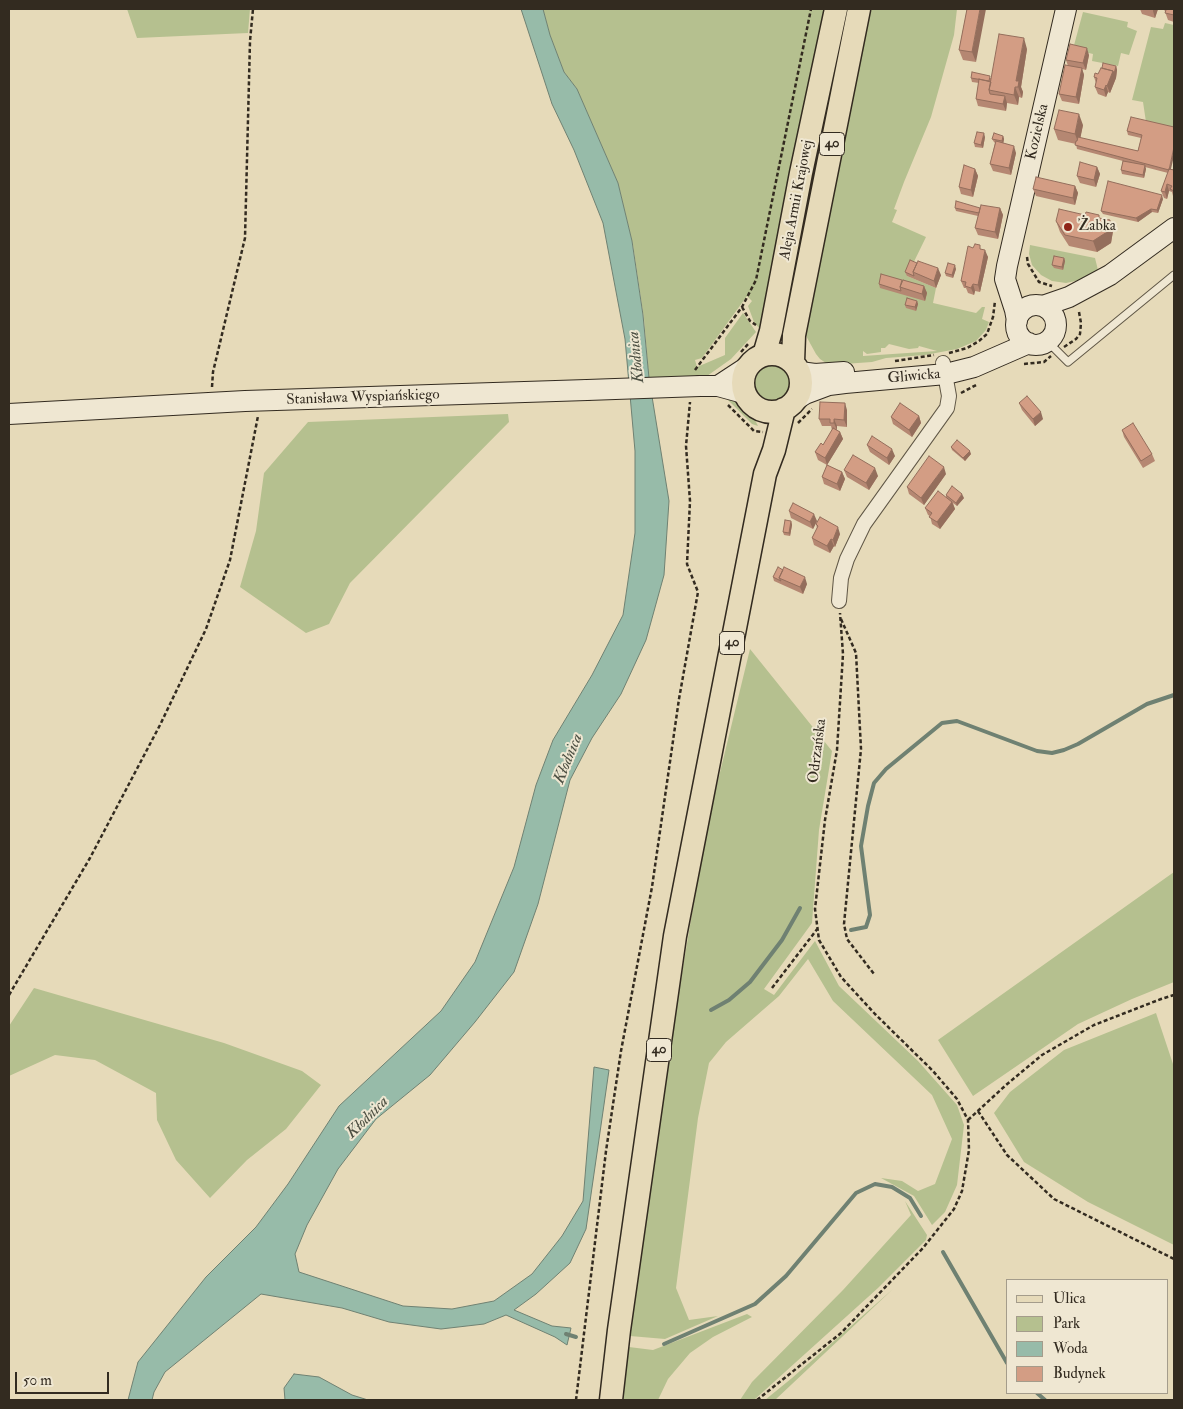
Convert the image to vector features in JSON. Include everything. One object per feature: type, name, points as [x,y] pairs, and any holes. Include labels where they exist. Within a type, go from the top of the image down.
[{"type":"main road","name":"Aleja Armii Krajowej","points":[[756,361],[771,331],[801,173],[836,9]]},
{"type":"main road","name":"Aleja Armii Krajowej","points":[[796,367],[794,335],[860,9]]},
{"type":"main road","name":"Kozielska","points":[[1033,332],[1015,310],[1005,279],[1066,9]]},
{"type":"main road","name":"Gliwicka","points":[[1033,332],[1022,311],[1032,306],[1040,306],[1069,298],[1092,286],[1117,271],[1174,228]]},
{"type":"main road","points":[[1010,256],[1024,293],[1052,314],[1033,332]]},
{"type":"main road","name":"Gliwicka","points":[[796,367],[822,374],[974,367],[1014,348],[1033,332],[1060,318],[1092,286]]},
{"type":"main road","points":[[700,386],[772,353],[780,354],[796,367]]},
{"type":"main road","name":"40","points":[[746,396],[743,383],[756,361]]},
{"type":"main road","name":"40","points":[[611,1400],[619,1330],[675,936],[765,474],[774,450],[782,406],[801,390],[802,381],[796,367]]},
{"type":"main road","name":"Gliwicka","points":[[782,406],[804,394],[829,385],[944,369]]},
{"type":"main road","name":"Stanisława Wyspiańskiego","points":[[9,414],[211,403],[700,386],[740,392],[746,396]]},
{"type":"main road","points":[[746,396],[756,407],[782,406]]},
{"type":"street","points":[[839,608],[841,578],[847,559],[864,524],[947,408],[949,396],[944,369]]},
{"type":"lane","points":[[1033,332],[1068,362],[1174,275]]},
{"type":"path","points":[[211,403],[213,372],[245,238],[252,9]]},
{"type":"path","points":[[576,1400],[606,1151],[632,988],[652,887],[679,699],[698,592],[687,564],[690,501],[686,446],[700,386],[700,364],[742,307],[756,280],[811,9]]},
{"type":"path","points":[[890,362],[952,352],[967,348],[979,341],[987,334],[993,317],[995,300]]},
{"type":"path","points":[[742,307],[750,321],[759,328]]},
{"type":"path","points":[[9,995],[90,858],[160,725],[206,628],[230,560],[258,414]]},
{"type":"path","points":[[839,608],[856,653],[861,749],[844,924],[847,940],[874,974]]},
{"type":"path","name":"Odrzańska","points":[[839,608],[843,654],[837,750],[825,820],[815,909],[820,940],[841,977],[875,1014],[933,1071],[957,1099],[968,1120]]},
{"type":"path","points":[[772,988],[818,928]]},
{"type":"path","points":[[757,1400],[841,1333],[923,1248],[954,1209],[962,1191],[969,1150],[968,1120],[1042,1055],[1094,1025],[1161,998],[1174,995]]},
{"type":"path","points":[[978,1111],[1007,1155],[1054,1199],[1174,1259]]},
{"type":"green space","points":[[127,9],[250,9],[248,33],[137,38]]},
{"type":"green space","points":[[543,9],[824,9],[763,323],[759,328],[754,322],[748,306],[752,301],[747,296],[702,358],[695,360],[697,367],[725,355],[725,338],[743,313],[756,332],[731,359],[707,376],[649,378],[644,319],[633,245],[618,183],[577,89],[564,72],[550,35]]},
{"type":"green space","points":[[871,9],[957,9],[954,35],[931,117],[904,182],[894,209],[897,210],[892,222],[926,237],[907,276],[936,288],[933,303],[976,313],[982,307],[985,307],[982,319],[989,322],[986,330],[976,341],[957,349],[925,355],[886,358],[872,362],[829,365],[816,354],[805,334]],"holes":[[[889,344],[909,349],[918,348],[919,346],[937,351],[863,356],[863,351],[867,354],[881,352],[881,348],[885,348]]]},
{"type":"green space","points":[[1083,12],[1128,22],[1127,27],[1137,31],[1129,55],[1121,53],[1118,66],[1092,61],[1093,54],[1073,49]]},
{"type":"green space","points":[[1165,23],[1174,25],[1174,129],[1146,122],[1143,102],[1132,100],[1151,27],[1163,29]]},
{"type":"green space","points":[[1030,245],[1095,258],[1098,270],[1080,280],[1066,283],[1052,281],[1041,275],[1032,265],[1029,254]]},
{"type":"green space","points":[[773,365],[780,366],[786,370],[790,376],[790,390],[786,396],[780,400],[773,401],[766,400],[760,396],[756,390],[755,383],[756,376],[760,370],[766,366]]},
{"type":"green space","points":[[725,395],[740,403],[754,418],[758,426],[752,424]]},
{"type":"green space","points":[[508,414],[509,422],[350,583],[329,624],[306,633],[240,587],[256,531],[264,473],[308,422]]},
{"type":"green space","points":[[750,649],[832,751],[819,830],[812,923],[764,989],[774,995],[815,941],[839,986],[918,1061],[957,1105],[964,1125],[957,1185],[945,1212],[932,1225],[914,1196],[881,1178],[902,1181],[918,1191],[935,1184],[952,1139],[932,1095],[833,1001],[808,959],[779,996],[726,1042],[709,1063],[698,1118],[676,1288],[689,1320],[718,1316],[665,1339],[630,1336],[671,1039],[706,830]]},
{"type":"green space","points":[[1174,872],[1174,982],[1078,1024],[973,1096],[938,1040]]},
{"type":"green space","points":[[34,988],[224,1043],[302,1071],[321,1085],[286,1129],[247,1160],[210,1198],[176,1160],[157,1120],[156,1093],[95,1060],[55,1055],[9,1076],[9,1026]]},
{"type":"green space","points":[[1156,1013],[1174,1067],[1174,1245],[1088,1202],[1024,1162],[994,1113],[1010,1092],[1064,1050]]},
{"type":"green space","points":[[905,1201],[927,1235],[926,1240],[878,1288],[754,1400],[740,1400],[752,1382],[843,1290],[911,1215]]},
{"type":"green space","points":[[893,1289],[775,1400],[765,1400],[792,1378]]},
{"type":"green space","points":[[747,1314],[752,1317],[713,1337],[690,1353],[668,1379],[658,1400],[621,1400],[629,1347],[653,1350]]},
{"type":"water","name":"Kłodnica","points":[[521,9],[543,9],[550,35],[564,72],[577,89],[618,183],[632,241],[643,315],[649,378],[669,501],[664,575],[646,640],[621,694],[592,738],[570,780],[538,904],[514,972],[430,1075],[376,1119],[338,1169],[307,1225],[295,1254],[299,1272],[403,1306],[452,1309],[494,1301],[532,1274],[562,1236],[583,1201],[594,1067],[609,1070],[586,1229],[570,1263],[536,1294],[514,1310],[552,1326],[571,1328],[567,1345],[555,1337],[506,1315],[484,1324],[441,1329],[389,1322],[342,1308],[261,1294],[165,1372],[154,1392],[152,1400],[128,1400],[138,1362],[206,1277],[256,1227],[288,1184],[339,1106],[441,1011],[475,962],[514,867],[536,785],[553,740],[592,675],[623,615],[635,533],[635,451],[625,339],[603,223],[574,150],[552,104]]},
{"type":"water","points":[[294,1374],[319,1377],[352,1395],[368,1400],[285,1400],[284,1388]]},
{"type":"building","points":[[967,9],[980,9],[972,52],[959,50]]},
{"type":"building","points":[[1164,9],[1174,9],[1174,15],[1165,13],[1166,10]]},
{"type":"building","points":[[999,34],[1024,38],[1016,81],[1019,81],[1018,87],[1015,87],[1014,95],[989,90]]},
{"type":"building","points":[[1070,44],[1087,48],[1083,63],[1066,60]]},
{"type":"building","points":[[1103,63],[1116,66],[1114,74],[1113,71],[1102,68]]},
{"type":"building","points":[[1065,65],[1082,68],[1076,97],[1059,94]]},
{"type":"building","points":[[1101,68],[1113,71],[1104,90],[1095,87],[1097,78],[1094,77],[1095,73],[1098,74]]},
{"type":"building","points":[[972,72],[990,76],[989,81],[971,78]]},
{"type":"building","points":[[979,79],[991,82],[990,94],[1005,96],[1003,104],[976,99]]},
{"type":"building","points":[[1059,110],[1079,114],[1075,134],[1054,129]]},
{"type":"building","points":[[1131,117],[1174,127],[1174,147],[1169,170],[1075,145],[1078,137],[1138,151],[1142,135],[1127,131]]},
{"type":"building","points":[[977,132],[984,133],[981,145],[974,143]]},
{"type":"building","points":[[994,133],[1003,136],[1002,141],[992,139]]},
{"type":"building","points":[[996,141],[1014,146],[1009,168],[990,164]]},
{"type":"building","points":[[1123,161],[1145,165],[1143,175],[1121,170]]},
{"type":"building","points":[[1080,162],[1097,167],[1094,180],[1077,176]]},
{"type":"building","points":[[964,165],[975,169],[971,190],[959,187]]},
{"type":"building","points":[[1169,169],[1174,170],[1174,191],[1170,189],[1172,186],[1167,184],[1165,192],[1161,191]]},
{"type":"building","points":[[1036,177],[1075,186],[1073,198],[1033,189]]},
{"type":"building","points":[[1108,181],[1162,195],[1157,210],[1151,209],[1136,218],[1101,211]]},
{"type":"building","points":[[956,201],[980,208],[979,213],[955,208]]},
{"type":"building","points":[[981,205],[1000,208],[995,232],[975,228]]},
{"type":"building","points":[[1059,209],[1085,215],[1086,212],[1099,215],[1099,218],[1110,220],[1107,232],[1093,241],[1065,235],[1056,221]]},
{"type":"building","points":[[975,244],[980,245],[980,249],[985,250],[978,285],[973,284],[971,288],[965,286],[966,282],[961,281],[968,246],[973,248]]},
{"type":"building","points":[[1054,256],[1064,258],[1062,267],[1052,265]]},
{"type":"building","points":[[910,260],[917,263],[913,272],[914,276],[905,272]]},
{"type":"building","points":[[918,261],[938,268],[934,281],[913,272]]},
{"type":"building","points":[[948,263],[955,265],[952,275],[945,273]]},
{"type":"building","points":[[881,274],[902,280],[901,291],[879,284]]},
{"type":"building","points":[[903,280],[924,286],[922,294],[900,287]]},
{"type":"building","points":[[907,298],[917,301],[915,307],[905,305]]},
{"type":"building","points":[[1027,396],[1041,412],[1033,419],[1019,403]]},
{"type":"building","points":[[820,402],[845,403],[844,420],[834,419],[834,423],[830,423],[830,419],[819,419]]},
{"type":"building","points":[[900,403],[919,416],[909,430],[891,417]]},
{"type":"building","points":[[1133,423],[1152,454],[1141,461],[1122,430]]},
{"type":"building","points":[[833,428],[840,432],[825,458],[815,452],[821,443],[823,445]]},
{"type":"building","points":[[872,436],[892,449],[887,458],[867,445]]},
{"type":"building","points":[[957,440],[970,451],[963,458],[951,447]]},
{"type":"building","points":[[853,455],[875,468],[866,483],[844,470]]},
{"type":"building","points":[[929,456],[944,467],[921,498],[907,487]]},
{"type":"building","points":[[827,465],[842,472],[837,484],[822,477]]},
{"type":"building","points":[[952,486],[962,494],[956,503],[946,495]]},
{"type":"building","points":[[938,491],[952,502],[937,522],[929,517],[932,513],[925,508]]},
{"type":"building","points":[[793,503],[814,514],[810,522],[789,511]]},
{"type":"building","points":[[820,517],[838,527],[833,540],[831,539],[827,546],[812,538]]},
{"type":"building","points":[[785,520],[791,521],[789,533],[783,532]]},
{"type":"building","points":[[778,567],[783,570],[779,578],[781,581],[773,577]]},
{"type":"building","points":[[784,567],[805,577],[800,587],[779,578]]},
{"type":"waterway","points":[[851,930],[866,927],[870,915],[861,846],[874,783],[886,769],[942,723],[957,721],[1037,751],[1052,753],[1078,744],[1147,704],[1174,695]]},
{"type":"waterway","points":[[711,1010],[729,1000],[750,982],[782,940],[800,908]]},
{"type":"waterway","points":[[664,1344],[755,1304],[786,1276],[856,1193],[875,1184],[892,1187],[910,1198],[921,1216]]},
{"type":"waterway","points":[[943,1252],[1006,1361]]},
{"type":"waterway","points":[[566,1334],[576,1337]]},
{"type":"waterway","points":[[1038,1394],[1045,1400]]},
{"type":"place","name":"Żabka","points":[[1068,227]]}]
